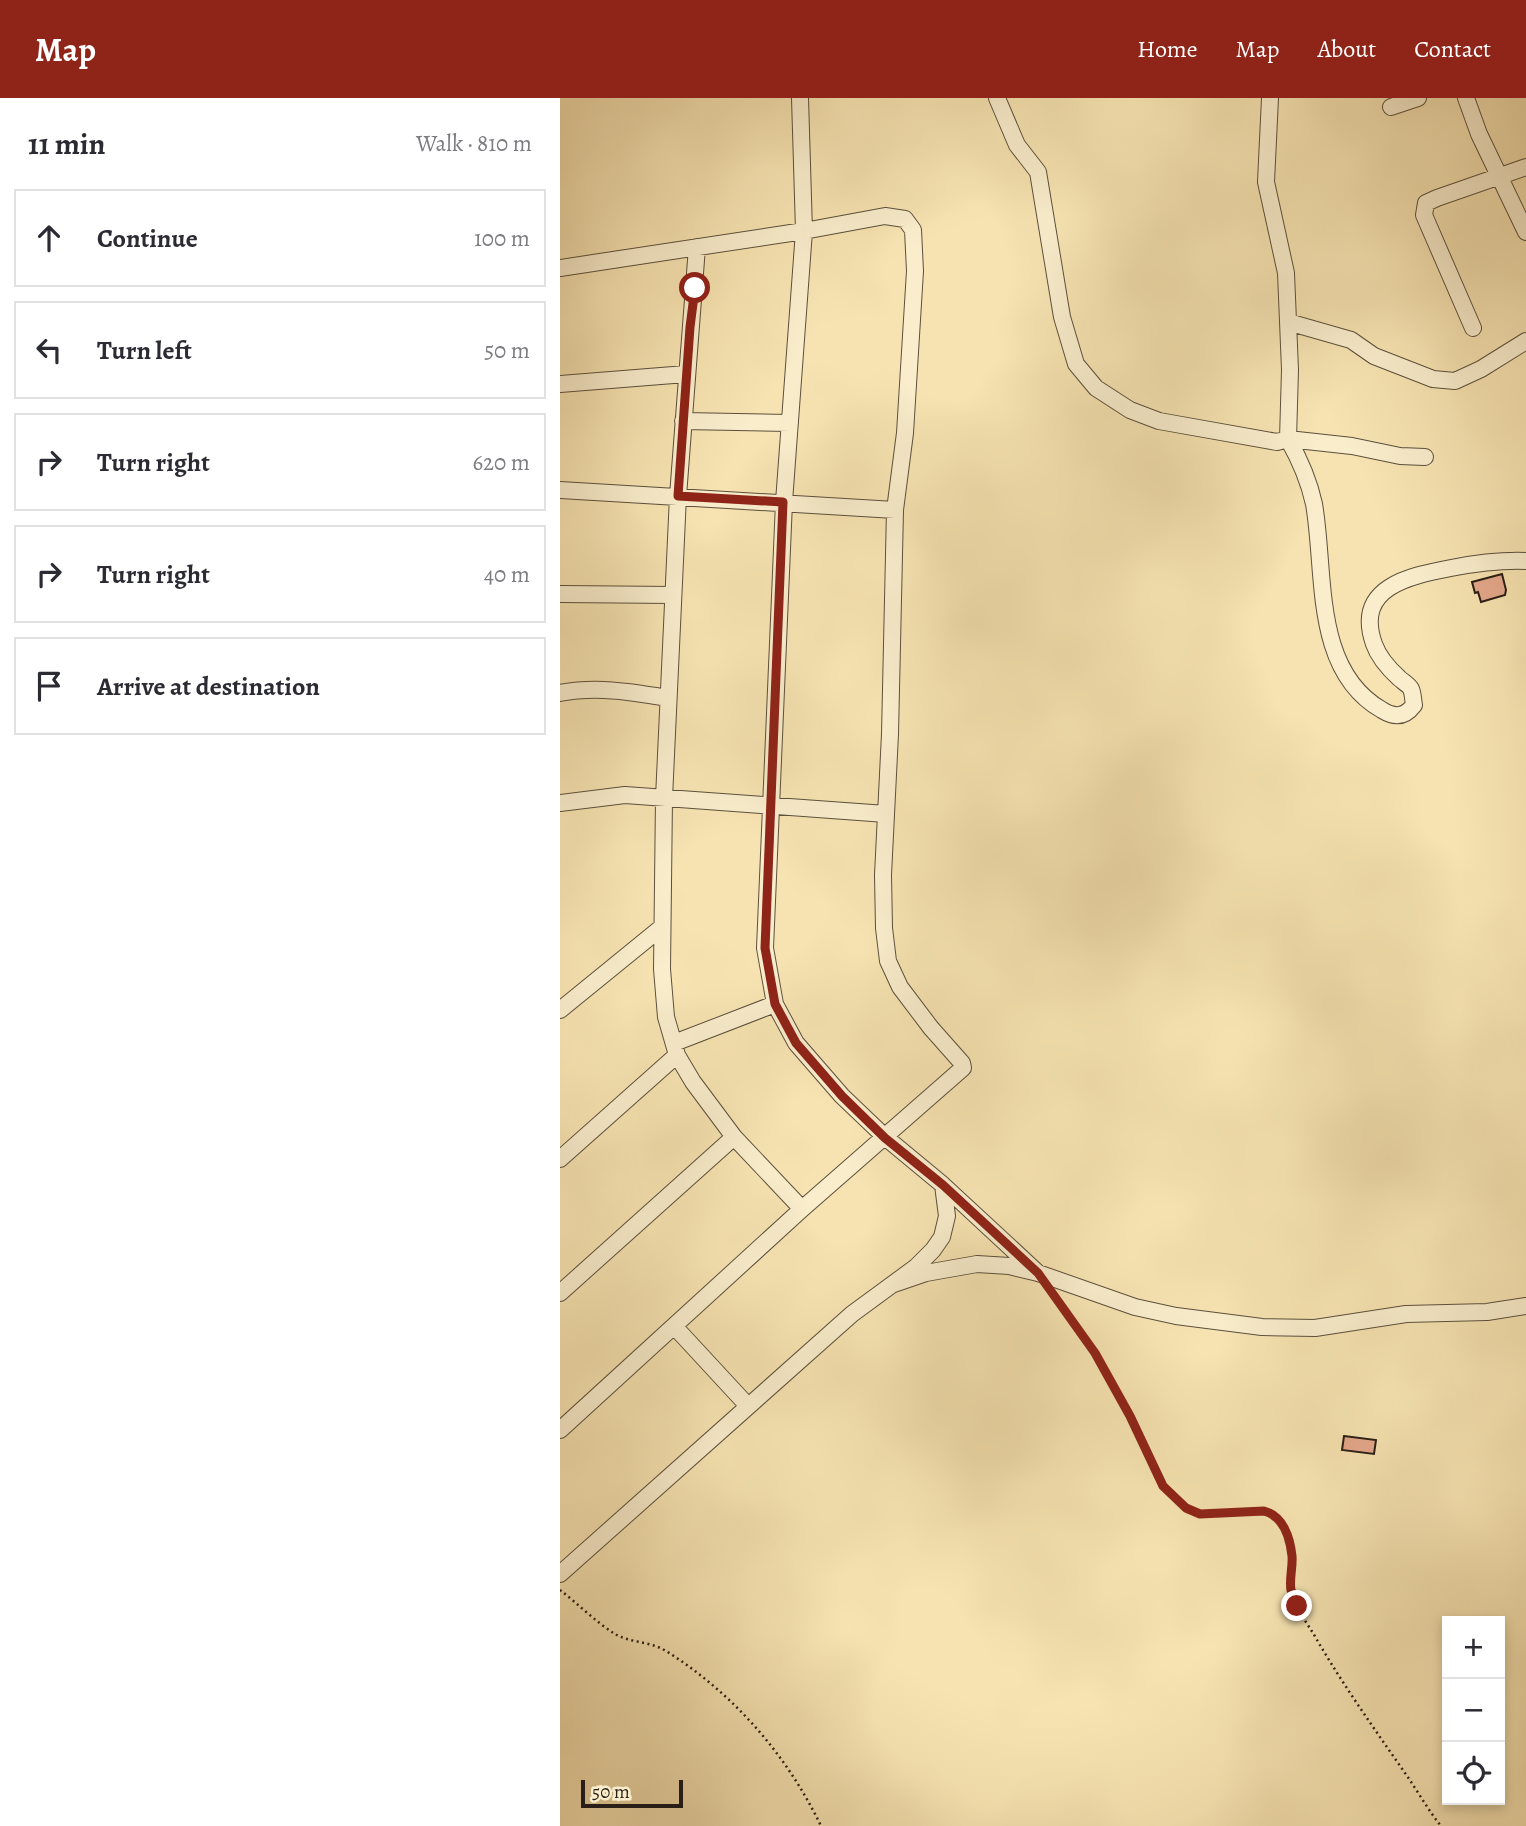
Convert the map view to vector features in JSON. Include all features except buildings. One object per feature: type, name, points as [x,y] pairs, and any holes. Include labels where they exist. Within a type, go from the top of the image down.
[{"type":"street","points":[[800,98],[804,231],[783,502],[765,948],[775,1004],[796,1043],[842,1096],[885,1138],[943,1185],[1038,1273]]},
{"type":"street","points":[[997,98],[1017,145],[1038,172],[1062,317],[1076,364],[1096,388],[1130,410],[1159,421],[1277,442],[1288,439],[1352,446],[1399,456],[1425,457]]},
{"type":"street","points":[[1270,98],[1266,182],[1286,273],[1288,439],[1304,468],[1313,502],[1329,640],[1343,672],[1361,695],[1383,711],[1397,716],[1408,713],[1414,705],[1412,690],[1383,663],[1369,628],[1371,608],[1380,594],[1398,582],[1420,574],[1487,561],[1526,561]]},
{"type":"street","points":[[1391,107],[1418,98]]},
{"type":"street","points":[[1466,98],[1479,134],[1526,232]]},
{"type":"street","points":[[1473,328],[1424,215],[1426,204],[1526,167]]},
{"type":"street","points":[[560,268],[885,216],[905,219],[913,230],[915,271],[906,419],[895,510],[884,928],[888,961],[900,987],[962,1063],[963,1068],[802,1209],[560,1430]]},
{"type":"street","points":[[697,247],[678,496],[668,698],[662,927],[666,1017],[675,1049],[734,1137],[802,1209]]},
{"type":"street","points":[[1288,322],[1351,340],[1374,356],[1433,379],[1455,381],[1481,369],[1526,341]]},
{"type":"street","points":[[560,384],[686,374]]},
{"type":"street","points":[[683,421],[790,423]]},
{"type":"street","points":[[560,490],[895,510]]},
{"type":"street","points":[[560,594],[673,595]]},
{"type":"street","points":[[560,692],[584,689],[618,690],[668,698]]},
{"type":"street","points":[[560,803],[625,795],[887,814]]},
{"type":"street","points":[[560,1010],[662,927]]},
{"type":"street","points":[[560,1159],[675,1049],[775,1004]]},
{"type":"street","points":[[560,1293],[734,1137]]},
{"type":"street","points":[[560,1573],[852,1314],[916,1267],[942,1237],[947,1216],[943,1185]]},
{"type":"street","points":[[894,1284],[926,1273],[977,1264],[1009,1266],[1038,1273],[1135,1307],[1176,1316],[1262,1327],[1315,1328],[1406,1314],[1487,1312],[1526,1306]]},
{"type":"street","points":[[674,1326],[748,1406]]},
{"type":"path","points":[[1038,1273],[1095,1353],[1130,1416],[1163,1486],[1186,1508],[1200,1514],[1264,1511],[1273,1514],[1287,1532],[1292,1556],[1291,1588],[1297,1606],[1343,1685],[1441,1826]]},
{"type":"path","points":[[560,1590],[616,1635],[649,1643],[665,1651],[737,1707],[769,1741],[797,1782],[821,1826]]},
{"type":"route","points":[[695,288],[678,496],[783,502],[765,948],[775,1004],[796,1043],[842,1096],[885,1138],[943,1185],[1038,1273],[1095,1353],[1130,1416],[1163,1486],[1186,1508],[1200,1514],[1264,1511],[1273,1514],[1287,1532],[1292,1556],[1291,1588],[1297,1606]]}]
